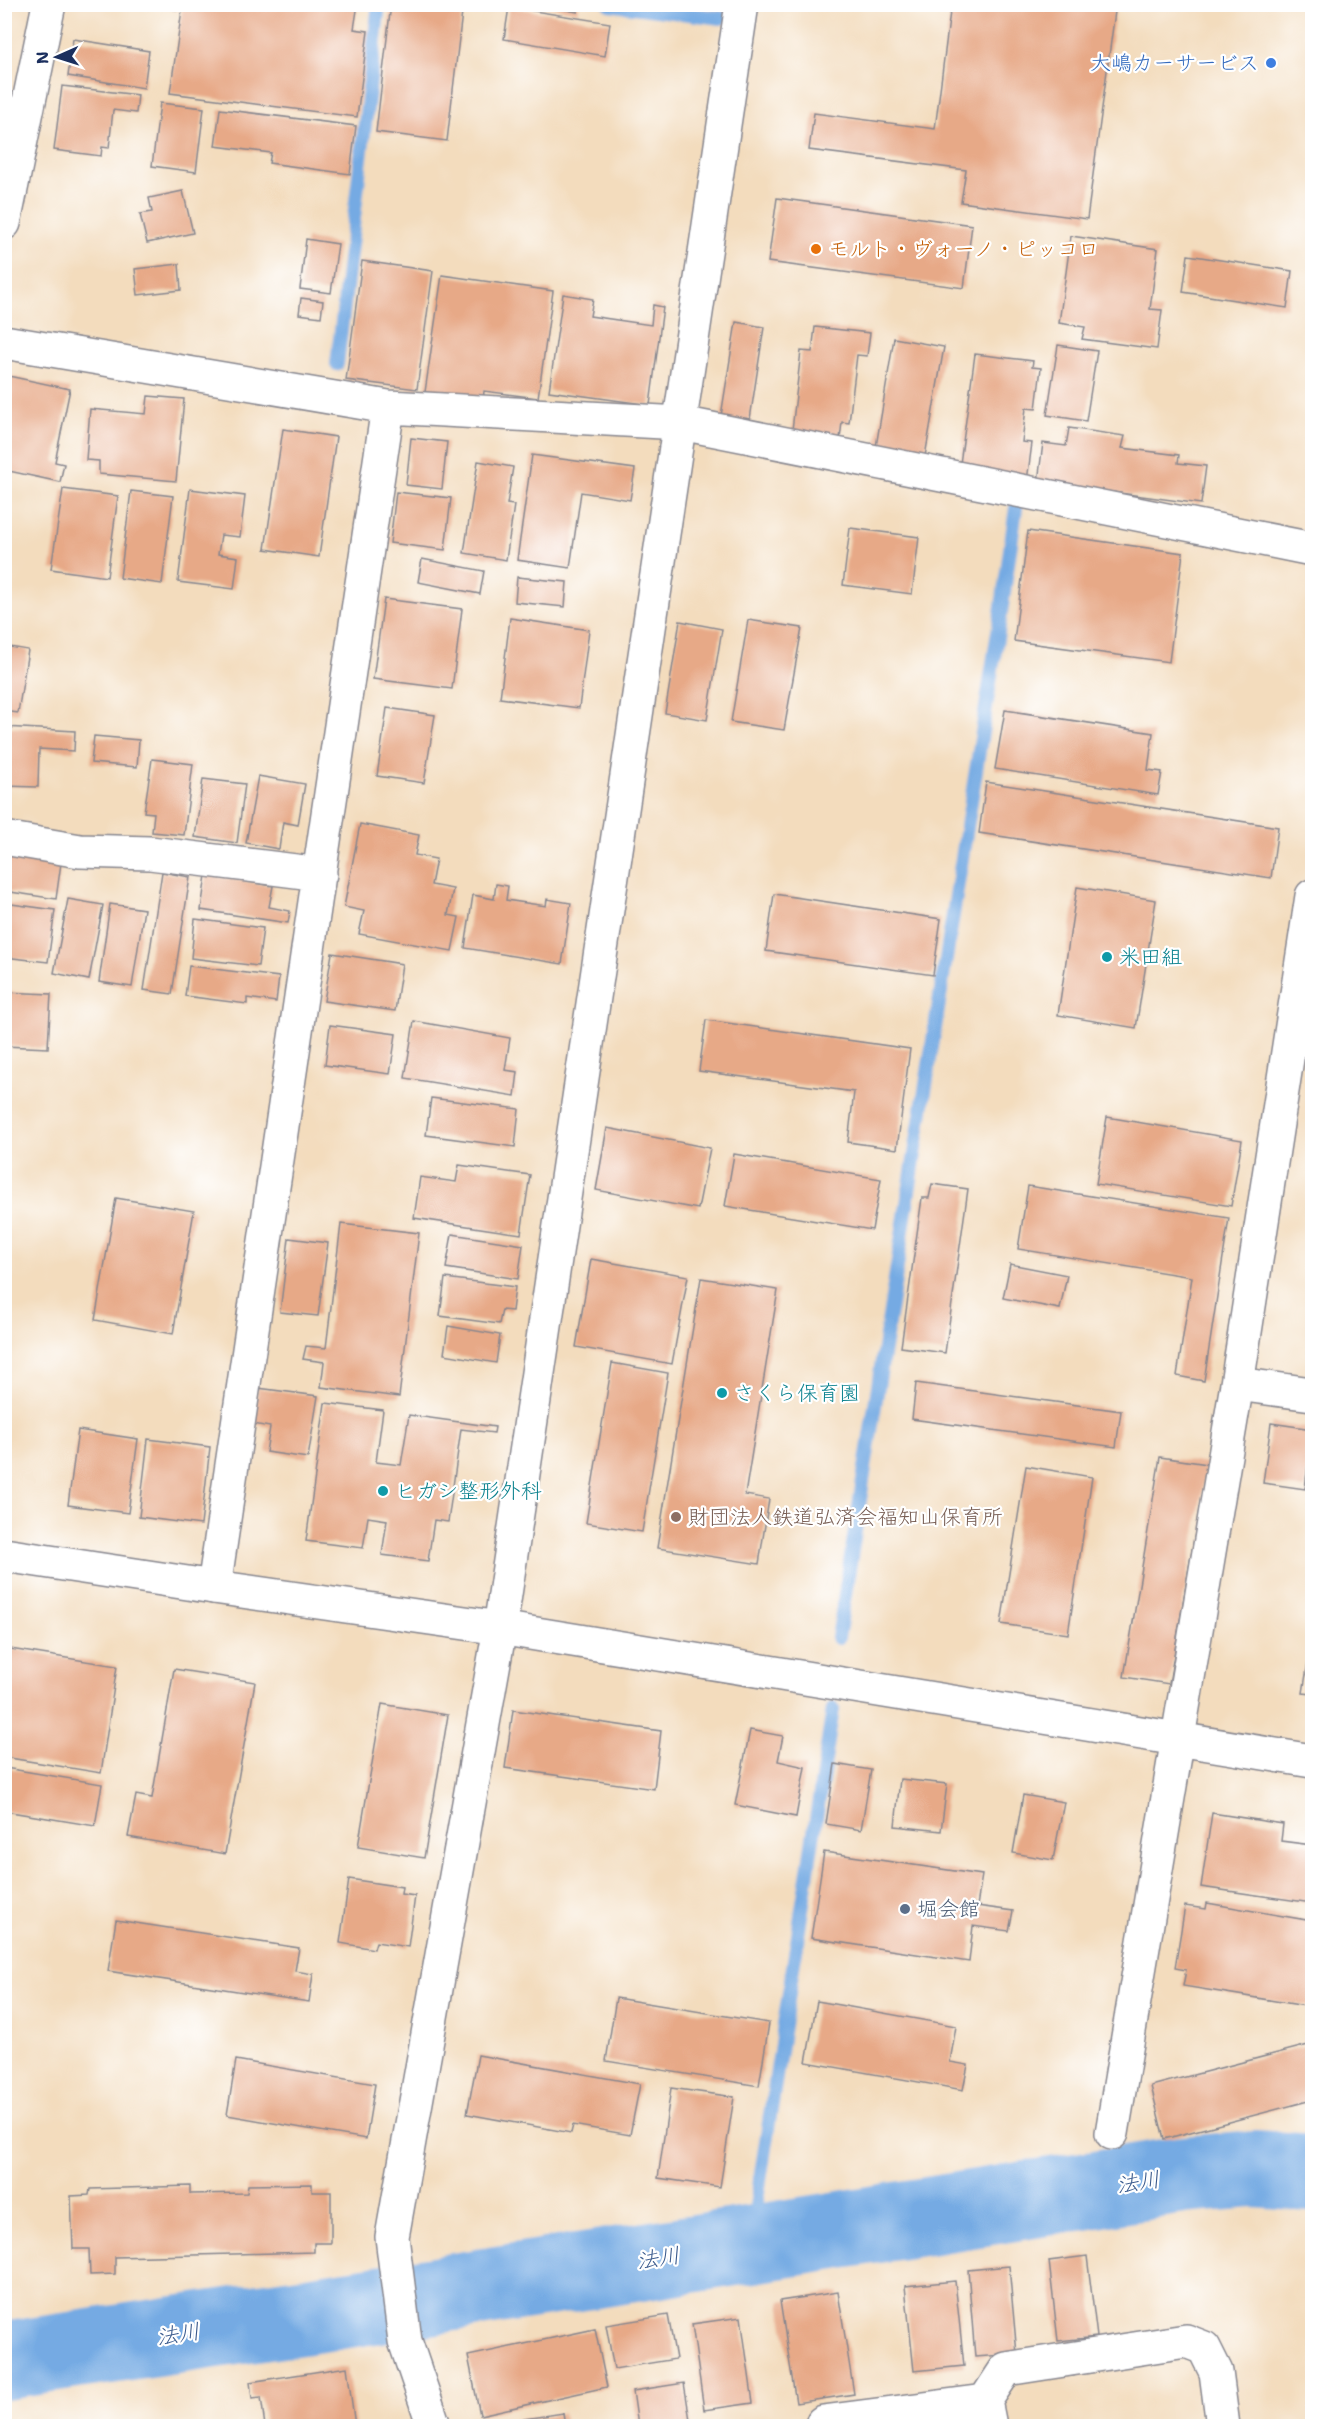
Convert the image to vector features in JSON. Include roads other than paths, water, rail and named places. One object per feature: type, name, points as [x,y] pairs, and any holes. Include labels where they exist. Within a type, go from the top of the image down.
[{"type":"street","points":[[4,223],[49,4]]},
{"type":"street","points":[[434,2427],[405,2341],[392,2238],[500,1628],[742,4]]},
{"type":"street","points":[[4,342],[388,407],[681,423],[1312,549]]},
{"type":"street","points":[[214,1587],[388,407]]},
{"type":"street","points":[[4,838],[80,851],[150,853],[320,874]]},
{"type":"street","points":[[1112,2133],[1237,1384],[1312,896]]},
{"type":"street","points":[[1237,1384],[1312,1394]]},
{"type":"street","points":[[4,1555],[500,1628],[1312,1761]]},
{"type":"street","points":[[824,2427],[823,2422],[988,2414],[1006,2369],[1186,2341],[1204,2348],[1216,2372],[1223,2427]]},
{"type":"waterway","points":[[337,364],[379,4]]},
{"type":"waterway","points":[[609,4],[721,18]]},
{"type":"waterway","points":[[838,1638],[1016,508]]},
{"type":"waterway","points":[[750,2245],[833,1709]]},
{"type":"waterway","name":"法川","points":[[4,2361],[367,2306],[1183,2175],[1254,2169],[1312,2173]]},
{"type":"place","name":"大嶋カーサービス","points":[[1271,63]]},
{"type":"place","name":"モルト・ヴォーノ・ピッコロ","points":[[816,249]]},
{"type":"place","name":"米田組","points":[[1107,957]]},
{"type":"place","name":"さくら保育園","points":[[722,1393]]},
{"type":"place","name":"ヒガシ整形外科","points":[[383,1491]]},
{"type":"place","name":"財団法人鉄道弘済会福知山保育所","points":[[676,1517]]},
{"type":"place","name":"堀会館","points":[[905,1909]]}]
